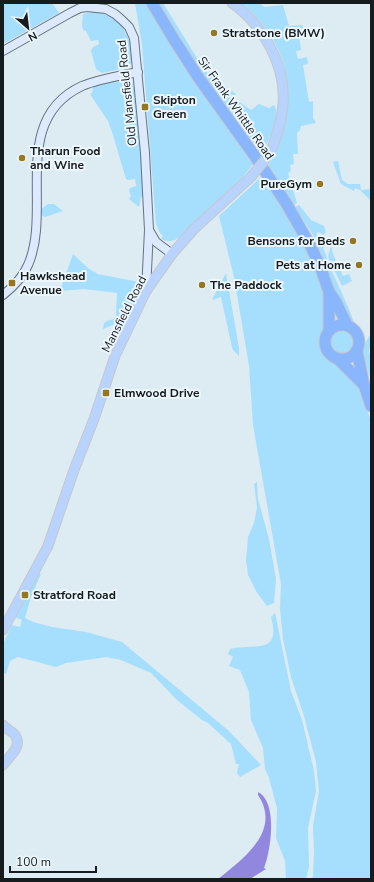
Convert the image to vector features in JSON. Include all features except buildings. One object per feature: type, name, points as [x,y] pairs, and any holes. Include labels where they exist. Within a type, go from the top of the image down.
[{"type":"highway","name":"Sir Frank Whittle Road","points":[[152,3],[172,38],[198,77],[254,155],[286,203],[302,230],[320,266],[329,292],[336,302],[347,325]]},
{"type":"highway","name":"Sir Frank Whittle Road","points":[[329,292],[329,331]]},
{"type":"highway","points":[[364,385],[337,358],[329,353],[325,345],[326,336],[329,331],[337,325],[347,325],[358,335],[359,342],[357,350],[364,385],[371,406]]},
{"type":"highway","points":[[337,358],[348,358],[357,350]]},
{"type":"main road","name":"Mansfield Road","points":[[3,630],[48,546],[115,356],[146,291],[172,254],[194,229],[251,177],[264,161],[280,126],[283,91],[280,73],[272,50],[261,32],[245,14],[232,3]]},
{"type":"main road","points":[[3,765],[6,757],[13,754],[18,745],[14,734],[5,728]]},
{"type":"street","name":"Old Mansfield Road","points":[[3,51],[80,8],[100,8],[115,14],[129,27],[133,34],[136,46],[145,153],[149,230],[146,291]]},
{"type":"street","points":[[3,295],[17,282],[26,270],[33,250],[36,226],[37,158],[39,144],[51,112],[63,99],[82,86],[138,72]]},
{"type":"street","points":[[149,230],[156,242],[172,254]]},
{"type":"shaded area","points":[[3,3],[52,3],[59,13],[3,44]]},
{"type":"shaded area","points":[[135,3],[146,3],[177,56],[253,164],[244,176],[182,235],[172,241],[161,239],[163,236],[156,224],[142,45]]},
{"type":"shaded area","points":[[157,3],[163,3],[197,58],[208,67],[205,71],[236,94],[234,98],[251,110],[259,104],[269,108],[274,105],[276,116],[273,131],[267,145],[260,154],[193,62]]},
{"type":"shaded area","points":[[241,3],[260,3],[264,7],[283,5],[289,26],[302,25],[303,28],[298,29],[301,50],[296,51],[298,59],[307,57],[308,64],[303,65],[309,102],[313,101],[313,118],[316,123],[301,126],[297,133],[298,154],[293,154],[294,164],[290,165],[291,171],[288,173],[297,203],[294,205],[268,166],[278,144],[285,122],[288,100],[287,79],[282,58],[272,38],[259,20]]},
{"type":"shaded area","points":[[92,12],[107,15],[114,19],[124,29],[128,36],[132,51],[129,67],[102,73],[96,69],[91,51],[93,47],[99,44],[98,40],[91,41],[86,31],[83,30],[82,25],[83,14]]},
{"type":"shaded area","points":[[130,79],[133,83],[136,105],[138,105],[144,196],[141,197],[139,207],[129,199],[131,196],[129,191],[130,188],[136,186],[135,179],[126,179],[108,121],[90,94],[95,86]]},
{"type":"shaded area","points":[[338,161],[342,180],[348,184],[360,184],[361,190],[371,189],[371,201],[360,190],[355,188],[354,191],[341,184],[333,162]]},
{"type":"shaded area","points":[[261,177],[290,218],[309,253],[322,286],[325,306],[321,348],[332,362],[344,370],[352,378],[365,402],[371,422],[371,879],[312,879],[314,851],[313,826],[319,791],[316,762],[304,716],[291,677],[283,639],[280,609],[281,584],[253,425],[249,366],[234,277],[219,216]]},
{"type":"shaded area","points":[[48,204],[54,204],[63,211],[45,217],[41,215],[41,209]]},
{"type":"shaded area","points":[[299,205],[311,220],[324,226],[326,232],[323,235],[317,232],[317,235],[327,241],[323,249],[354,322],[351,321],[342,310],[313,235],[295,207]]},
{"type":"shaded area","points":[[331,245],[333,254],[343,276],[349,274],[352,281],[342,286],[328,257]]},
{"type":"shaded area","points":[[73,254],[89,269],[98,274],[139,282],[134,303],[125,320],[103,329],[104,323],[114,319],[116,315],[117,293],[84,289],[60,291]]},
{"type":"shaded area","points":[[226,273],[239,348],[239,356],[232,347],[221,297],[212,300]]},
{"type":"shaded area","points":[[342,328],[351,332],[355,341],[351,350],[342,354],[333,350],[329,341],[333,332]]},
{"type":"shaded area","points":[[371,334],[371,346],[369,351],[371,359],[371,379],[365,361],[364,350],[367,339]]},
{"type":"shaded area","points":[[257,482],[258,499],[269,539],[276,579],[274,603],[267,606],[256,591],[248,575],[246,560],[248,537],[254,523],[257,507],[254,484]]},
{"type":"shaded area","points":[[39,573],[41,574],[31,597],[25,618],[33,622],[52,627],[86,632],[122,642],[229,731],[261,765],[240,777],[237,773],[239,764],[236,764],[231,744],[208,723],[176,699],[151,673],[121,660],[106,657],[66,663],[56,667],[18,657],[10,661],[6,674],[3,672],[3,644],[12,625],[20,627],[22,620],[15,617]]},
{"type":"shaded area","points":[[275,613],[291,691],[302,720],[314,771],[316,791],[308,828],[309,867],[306,879],[286,879],[285,861],[276,838],[277,808],[265,769],[263,748],[251,720],[249,692],[240,670],[229,666],[233,657],[228,654],[230,649],[256,647],[269,643],[272,638],[273,629],[271,617]]},
{"type":"shaded area","points":[[258,792],[264,797],[271,816],[269,850],[264,868],[266,869],[250,879],[218,879],[248,853],[262,832],[265,820],[264,808]]},
{"type":"place","name":"Stratstone (BMW)","points":[[214,33]]},
{"type":"place","name":"Skipton Green","points":[[145,107]]},
{"type":"place","name":"Tharun Food and Wine","points":[[22,158]]},
{"type":"place","name":"PureGym","points":[[320,184]]},
{"type":"place","name":"Bensons for Beds","points":[[353,241]]},
{"type":"place","name":"Pets at Home","points":[[359,265]]},
{"type":"place","name":"Hawkshead Avenue","points":[[12,283]]},
{"type":"place","name":"The Paddock","points":[[202,285]]},
{"type":"place","name":"Elmwood Drive","points":[[106,393]]},
{"type":"place","name":"Stratford Road","points":[[25,595]]}]
